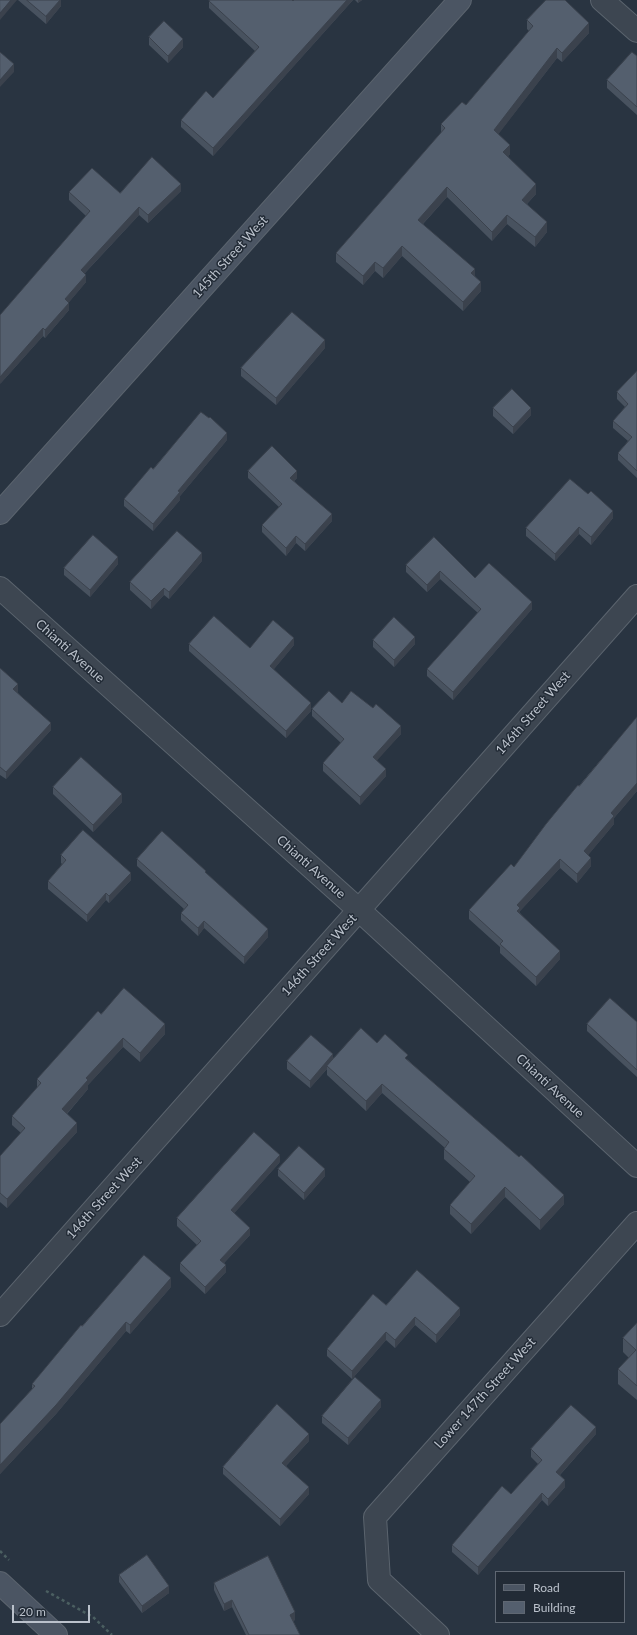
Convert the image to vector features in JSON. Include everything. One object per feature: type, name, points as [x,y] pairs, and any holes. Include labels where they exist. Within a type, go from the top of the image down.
[{"type":"street","name":"145th Street West","points":[[0,513],[460,0]]},
{"type":"street","points":[[602,0],[637,31]]},
{"type":"street","name":"Chianti Avenue","points":[[0,588],[359,910],[637,1166]]},
{"type":"street","name":"146th Street West","points":[[0,1315],[637,596]]},
{"type":"street","name":"Lower 147th Street West","points":[[438,1635],[378,1580],[375,1517],[637,1223]]},
{"type":"street","points":[[0,1583],[56,1635]]},
{"type":"path","points":[[0,1551],[11,1561]]},
{"type":"path","points":[[46,1591],[93,1617],[112,1635]]},
{"type":"building","points":[[0,0],[11,0],[0,13]]},
{"type":"building","points":[[27,0],[60,0],[46,16]]},
{"type":"building","points":[[347,0],[213,148],[181,120],[206,91],[213,98],[259,47],[209,1]]},
{"type":"building","points":[[546,0],[565,0],[589,23],[562,53],[557,48],[494,130],[510,145],[503,152],[536,184],[522,200],[547,222],[535,237],[507,215],[492,232],[447,187],[418,220],[475,269],[471,273],[481,282],[463,302],[402,246],[383,268],[375,262],[363,276],[336,253],[445,128],[441,124],[462,102],[466,105],[533,26],[527,20]]},
{"type":"building","points":[[164,21],[183,39],[168,56],[149,37]]},
{"type":"building","points":[[0,52],[14,64],[0,80]]},
{"type":"building","points":[[632,52],[637,56],[637,107],[607,80]]},
{"type":"building","points":[[152,157],[181,184],[148,215],[139,207],[81,270],[86,275],[65,299],[69,303],[45,330],[43,328],[0,377],[0,315],[90,211],[69,192],[92,168],[120,193]]},
{"type":"building","points":[[292,312],[325,340],[276,398],[241,368]]},
{"type":"building","points":[[637,371],[637,471],[618,453],[632,437],[613,421],[628,404],[617,392]]},
{"type":"building","points":[[512,389],[531,408],[513,427],[493,408]]},
{"type":"building","points":[[201,412],[209,418],[210,417],[227,433],[178,491],[180,492],[153,524],[124,499],[151,467],[153,469]]},
{"type":"building","points":[[272,446],[297,471],[290,478],[332,514],[305,544],[296,536],[286,548],[262,525],[282,504],[248,471]]},
{"type":"building","points":[[570,479],[588,494],[591,491],[613,511],[591,537],[579,527],[555,554],[526,528]]},
{"type":"building","points":[[177,531],[202,553],[169,592],[164,588],[151,601],[130,582]]},
{"type":"building","points":[[93,535],[118,557],[90,590],[64,568]]},
{"type":"building","points":[[434,537],[475,578],[489,563],[532,602],[453,692],[427,669],[481,609],[440,571],[427,585],[406,565]]},
{"type":"building","points":[[214,616],[250,648],[273,620],[294,638],[270,666],[311,703],[286,731],[189,644]]},
{"type":"building","points":[[394,617],[415,637],[394,660],[373,640]]},
{"type":"building","points":[[0,668],[18,684],[13,689],[51,723],[6,772],[0,767]]},
{"type":"building","points":[[329,691],[342,703],[351,691],[373,708],[376,704],[401,726],[373,757],[386,769],[360,797],[323,763],[344,739],[312,709]]},
{"type":"building","points":[[637,717],[637,783],[611,813],[614,816],[584,851],[591,858],[577,874],[560,859],[517,905],[520,908],[517,911],[560,951],[536,977],[500,944],[503,941],[469,910],[511,864],[514,867],[546,824]]},
{"type":"building","points":[[81,757],[122,794],[93,825],[53,787]]},
{"type":"building","points":[[83,830],[131,873],[109,896],[106,893],[87,915],[48,881],[66,860],[61,855]]},
{"type":"building","points":[[162,831],[268,929],[244,957],[204,921],[198,928],[181,913],[188,905],[137,859]]},
{"type":"building","points":[[124,988],[165,1024],[140,1053],[123,1038],[86,1078],[88,1080],[62,1109],[77,1123],[7,1199],[0,1193],[0,1156],[25,1128],[12,1116],[41,1083],[37,1079],[98,1011],[101,1014]]},
{"type":"building","points":[[610,998],[637,1022],[637,1070],[587,1024]]},
{"type":"building","points":[[361,1028],[377,1043],[385,1034],[408,1055],[405,1058],[519,1157],[521,1155],[564,1195],[540,1220],[505,1187],[471,1224],[450,1205],[475,1176],[444,1149],[449,1142],[382,1084],[366,1101],[327,1066]]},
{"type":"building","points":[[311,1035],[333,1054],[310,1081],[287,1061]]},
{"type":"building","points":[[254,1132],[280,1155],[231,1210],[250,1228],[220,1260],[226,1265],[205,1287],[180,1263],[201,1241],[177,1218]]},
{"type":"building","points":[[299,1146],[325,1169],[304,1193],[278,1169]]},
{"type":"building","points":[[144,1255],[171,1278],[130,1325],[126,1322],[56,1405],[0,1465],[0,1424],[35,1386],[32,1384],[81,1325],[82,1326]]},
{"type":"building","points":[[417,1270],[460,1308],[436,1335],[415,1317],[395,1340],[386,1332],[352,1371],[327,1349],[373,1294],[386,1305]]},
{"type":"building","points":[[637,1323],[637,1386],[618,1369],[636,1350],[623,1338]]},
{"type":"building","points":[[355,1377],[381,1400],[348,1438],[322,1416]]},
{"type":"building","points":[[277,1404],[309,1434],[282,1463],[309,1487],[280,1519],[223,1467]]},
{"type":"building","points":[[571,1405],[596,1427],[556,1472],[565,1480],[548,1499],[542,1493],[478,1567],[452,1545],[502,1486],[511,1494],[542,1460],[531,1449]]},
{"type":"building","points":[[147,1555],[169,1586],[142,1606],[119,1575]]},
{"type":"building","points":[[268,1556],[295,1612],[290,1615],[300,1635],[249,1635],[232,1600],[224,1604],[214,1583]]}]
